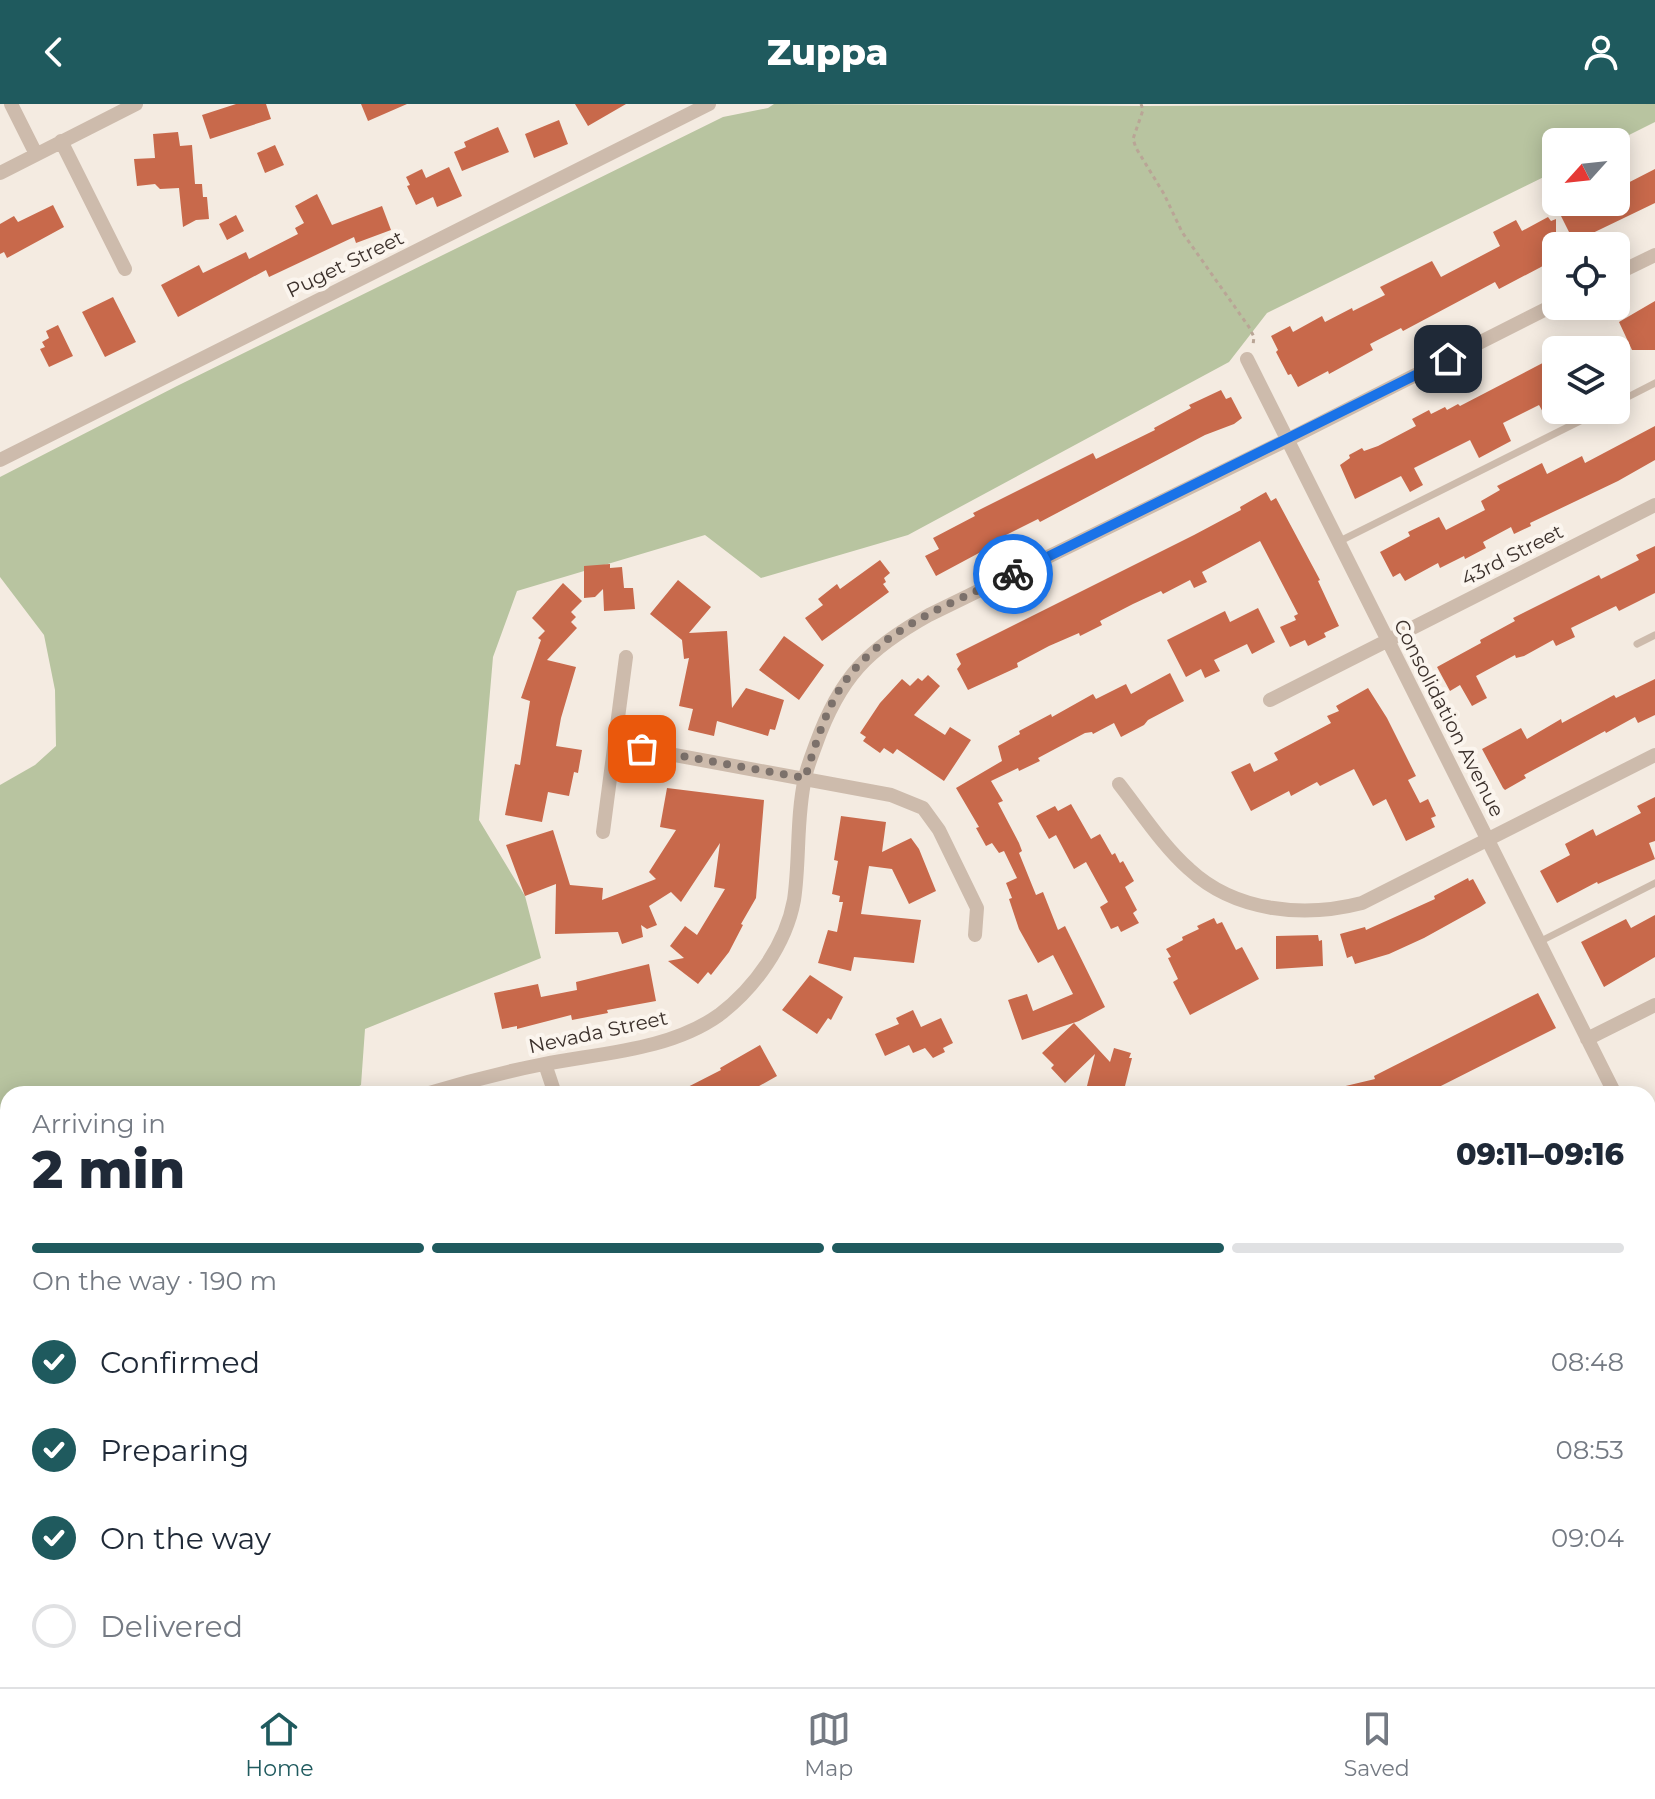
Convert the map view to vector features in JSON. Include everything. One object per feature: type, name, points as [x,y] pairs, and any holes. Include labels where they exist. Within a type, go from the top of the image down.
[{"type":"street","points":[[11,104],[36,154]]},
{"type":"street","points":[[0,173],[136,104]]},
{"type":"street","name":"Puget Street","points":[[0,460],[709,104]]},
{"type":"street","points":[[61,141],[125,269]]},
{"type":"street","points":[[1630,267],[1655,255]]},
{"type":"street","name":"Nevada Street","points":[[458,1086],[681,1034],[718,1015],[751,984],[777,949],[794,901],[797,838],[805,778],[823,725],[838,692],[861,663],[892,636],[1542,311]]},
{"type":"street","name":"Consolidation Avenue","points":[[1247,359],[1611,1086]]},
{"type":"street","name":"43rd Street","points":[[1270,700],[1655,505]]},
{"type":"street","points":[[603,832],[626,657]]},
{"type":"street","points":[[615,744],[891,795],[923,808],[939,830],[977,908],[975,935]]},
{"type":"street","points":[[1119,784],[1189,869],[1227,894],[1281,910],[1307,912],[1335,910],[1362,903],[1655,755]]},
{"type":"street","points":[[1587,1039],[1655,1005]]},
{"type":"street","points":[[545,1064],[552,1086]]},
{"type":"lane","points":[[1630,396],[1655,383]]},
{"type":"lane","points":[[1338,542],[1574,424]]},
{"type":"lane","points":[[1637,644],[1655,635]]},
{"type":"lane","points":[[1539,942],[1655,883]]},
{"type":"path","points":[[1141,104],[1143,110],[1133,134],[1134,143],[1182,232],[1252,332],[1253,342],[1247,359]]},
{"type":"green space","points":[[774,104],[1655,104],[1655,122],[1630,134],[1630,128],[1542,128],[1542,178],[1267,313],[1229,362],[908,535],[761,578],[705,535],[517,591],[493,657],[479,820],[525,896],[541,958],[365,1029],[361,1085],[0,1086],[0,785],[35,765],[56,746],[55,690],[44,635],[0,577],[0,477],[177,386],[723,117]]},
{"type":"building","points":[[236,104],[266,104],[271,119],[210,139],[202,115]]},
{"type":"building","points":[[361,104],[407,104],[368,121]]},
{"type":"building","points":[[575,104],[626,104],[588,126]]},
{"type":"building","points":[[559,120],[568,144],[534,158],[525,134]]},
{"type":"building","points":[[498,127],[509,152],[462,171],[454,152],[466,147],[464,142]]},
{"type":"building","points":[[178,132],[180,146],[192,145],[195,184],[202,184],[209,219],[196,220],[183,227],[179,188],[160,189],[155,184],[137,186],[134,159],[155,158],[153,134]]},
{"type":"building","points":[[275,145],[284,165],[265,173],[257,153]]},
{"type":"building","points":[[449,167],[462,196],[437,207],[433,197],[416,205],[406,177],[422,169],[426,178]]},
{"type":"building","points":[[1655,169],[1655,203],[1630,215],[1630,182]]},
{"type":"building","points":[[317,194],[332,225],[382,206],[391,230],[356,243],[354,237],[269,277],[266,270],[178,317],[161,285],[199,265],[203,273],[246,252],[249,259],[298,234],[295,228],[304,223],[295,206]]},
{"type":"building","points":[[53,205],[64,227],[7,258],[4,252],[0,254],[0,224],[14,216],[18,222]]},
{"type":"building","points":[[236,215],[244,231],[227,240],[219,224]]},
{"type":"building","points":[[1561,216],[1628,216],[1595,232],[1569,232]]},
{"type":"building","points":[[1548,217],[1551,221],[1556,219],[1556,232],[1542,232],[1541,267],[1499,289],[1495,282],[1403,331],[1401,328],[1370,344],[1373,350],[1329,374],[1328,371],[1298,387],[1291,374],[1288,375],[1271,336],[1290,326],[1293,332],[1322,316],[1325,322],[1352,308],[1353,311],[1385,295],[1380,287],[1432,261],[1441,277],[1500,246],[1493,232],[1516,220],[1522,231]]},
{"type":"building","points":[[113,297],[136,342],[105,357],[82,312]]},
{"type":"building","points":[[1655,301],[1655,350],[1632,350],[1630,336],[1626,336],[1619,322],[1630,320],[1630,316]]},
{"type":"building","points":[[58,325],[73,356],[49,367],[40,349],[45,347],[42,342],[49,338],[46,331]]},
{"type":"building","points":[[1542,363],[1542,410],[1539,405],[1503,423],[1511,441],[1479,458],[1470,440],[1414,468],[1423,485],[1410,492],[1401,476],[1355,499],[1340,465],[1350,458],[1349,455],[1362,448],[1364,451],[1378,446],[1416,426],[1412,419],[1429,410],[1431,414],[1445,407],[1447,410],[1458,404],[1460,406]]},
{"type":"building","points":[[1221,390],[1226,399],[1231,397],[1242,418],[1234,424],[1205,435],[1040,522],[1038,519],[1004,536],[1005,539],[936,576],[925,556],[939,549],[933,538],[975,516],[973,513],[1093,453],[1096,459],[1155,430],[1191,408],[1189,405]]},
{"type":"building","points":[[1655,426],[1655,460],[1514,534],[1511,527],[1483,542],[1486,548],[1465,559],[1464,556],[1440,568],[1438,563],[1405,581],[1400,573],[1393,577],[1380,552],[1410,536],[1408,532],[1439,517],[1446,530],[1485,510],[1481,501],[1500,490],[1497,486],[1542,463],[1547,474],[1582,456],[1585,463]]},
{"type":"building","points":[[1266,492],[1271,501],[1276,498],[1320,580],[1339,626],[1324,633],[1326,637],[1308,646],[1305,640],[1290,647],[1280,627],[1296,620],[1294,616],[1298,614],[1260,541],[1202,572],[1207,582],[1194,588],[1190,580],[1163,594],[1161,591],[1100,621],[1102,625],[1049,646],[1017,663],[1018,667],[968,690],[957,669],[961,664],[956,654],[1194,535],[1241,510],[1240,507]]},
{"type":"building","points":[[1655,546],[1655,593],[1619,611],[1616,606],[1571,628],[1575,637],[1556,646],[1553,640],[1524,656],[1516,658],[1515,655],[1476,676],[1487,698],[1472,706],[1460,685],[1450,691],[1437,667],[1481,643],[1480,640],[1515,621],[1513,618],[1599,575],[1601,579],[1639,560],[1636,555]]},
{"type":"building","points":[[880,560],[890,573],[883,584],[889,592],[822,641],[805,618],[823,605],[818,599],[837,584],[840,589]]},
{"type":"building","points":[[610,564],[610,568],[622,567],[624,588],[633,588],[635,609],[604,611],[603,589],[595,597],[584,598],[584,566]]},
{"type":"building","points":[[678,580],[711,607],[689,633],[727,631],[732,708],[746,688],[784,700],[775,730],[770,729],[768,736],[717,721],[714,736],[688,730],[693,709],[679,706],[689,658],[684,659],[682,640],[650,614]]},
{"type":"building","points":[[563,583],[582,601],[571,612],[576,617],[571,622],[577,628],[547,660],[576,667],[556,746],[582,750],[578,773],[574,772],[569,796],[548,792],[542,822],[505,815],[515,764],[520,765],[530,701],[521,698],[541,640],[538,638],[545,631],[532,618]]},
{"type":"building","points":[[1258,608],[1275,642],[1252,654],[1247,644],[1214,660],[1220,671],[1205,678],[1201,669],[1186,677],[1167,640],[1225,611],[1230,622]]},
{"type":"building","points":[[784,636],[824,665],[799,700],[759,670]]},
{"type":"building","points":[[1170,673],[1184,701],[1121,737],[1114,723],[1093,734],[1085,733],[1038,758],[1040,761],[991,781],[1003,801],[998,803],[1019,843],[1022,851],[1019,853],[1036,895],[1043,892],[1058,930],[1065,926],[1105,1007],[1079,1021],[1022,1040],[1008,1000],[1027,994],[1033,1011],[1073,994],[1053,955],[1038,963],[1019,929],[1009,899],[1012,898],[1006,883],[1017,878],[1004,851],[999,853],[992,843],[986,846],[976,828],[979,827],[956,788],[1002,761],[998,746],[1020,734],[1019,731],[1093,694],[1096,699],[1126,684],[1131,694]]},
{"type":"building","points":[[928,675],[940,686],[914,715],[945,735],[950,727],[971,740],[944,781],[897,749],[893,754],[884,748],[880,753],[863,741],[866,737],[860,733],[880,703],[902,679],[910,686],[918,678],[922,681]]},
{"type":"building","points":[[1655,679],[1655,715],[1638,723],[1635,717],[1605,731],[1524,775],[1526,778],[1505,790],[1503,788],[1482,749],[1521,728],[1527,739],[1561,719],[1562,723],[1614,695],[1616,698]]},
{"type":"building","points":[[1368,688],[1416,776],[1408,780],[1420,803],[1428,799],[1436,816],[1431,818],[1435,827],[1406,841],[1386,799],[1373,806],[1354,769],[1320,786],[1317,782],[1291,796],[1289,791],[1251,811],[1231,772],[1250,763],[1254,772],[1278,760],[1274,753],[1331,723],[1327,716],[1339,711],[1336,706]]},
{"type":"building","points":[[667,788],[764,800],[756,898],[729,952],[711,975],[708,972],[698,984],[668,961],[684,958],[670,946],[685,926],[697,935],[725,889],[714,887],[720,843],[681,902],[671,892],[649,906],[657,925],[647,929],[641,925],[643,937],[622,944],[618,932],[555,934],[556,884],[525,896],[506,845],[553,830],[570,885],[603,888],[602,900],[656,879],[649,872],[676,830],[660,827]]},
{"type":"building","points":[[1655,797],[1655,841],[1649,843],[1655,859],[1597,882],[1557,903],[1540,871],[1570,855],[1565,844],[1593,829],[1596,836],[1641,813],[1637,806]]},
{"type":"building","points":[[1071,804],[1091,839],[1100,834],[1112,855],[1115,853],[1120,863],[1123,861],[1134,881],[1125,887],[1137,910],[1133,913],[1139,923],[1121,932],[1118,926],[1111,929],[1100,907],[1108,902],[1086,862],[1074,869],[1056,835],[1049,839],[1036,816],[1055,806],[1058,811]]},
{"type":"building","points":[[841,816],[886,822],[882,852],[911,838],[919,849],[936,891],[909,904],[892,869],[869,866],[861,914],[921,920],[914,963],[854,957],[851,971],[818,963],[828,930],[837,932],[843,902],[839,902],[840,896],[832,894]]},
{"type":"building","points":[[1468,878],[1469,881],[1473,879],[1486,903],[1480,907],[1389,954],[1355,964],[1352,956],[1347,958],[1340,934],[1365,927],[1366,930],[1435,899],[1434,896]]},
{"type":"building","points":[[1655,915],[1655,957],[1604,987],[1581,942],[1626,919],[1631,928]]},
{"type":"building","points":[[1214,918],[1217,924],[1222,922],[1236,950],[1242,947],[1259,979],[1190,1015],[1173,982],[1178,979],[1166,949],[1199,929],[1197,926]]},
{"type":"building","points":[[1318,935],[1319,941],[1322,940],[1323,966],[1276,969],[1276,936]]},
{"type":"building","points":[[649,964],[656,1001],[572,1020],[571,1015],[517,1029],[517,1026],[502,1029],[494,993],[538,984],[541,997],[577,990],[576,982]]},
{"type":"building","points":[[810,975],[843,997],[831,1020],[828,1018],[817,1034],[782,1010]]},
{"type":"building","points":[[1538,993],[1556,1028],[1441,1086],[1346,1086],[1375,1079],[1374,1076]]},
{"type":"building","points":[[913,1010],[921,1027],[941,1018],[953,1043],[933,1058],[925,1048],[913,1053],[909,1045],[885,1056],[875,1034],[899,1024],[896,1018]]},
{"type":"building","points":[[1074,1023],[1110,1062],[1114,1048],[1131,1053],[1129,1058],[1132,1058],[1125,1086],[1087,1086],[1095,1054],[1065,1083],[1042,1053]]},
{"type":"building","points":[[760,1045],[777,1076],[759,1086],[690,1086]]},
{"type":"way so far","points":[[642,749],[805,778],[838,692],[861,663],[892,636],[1013,574]]},
{"type":"route","points":[[1013,574],[1448,359]]}]
